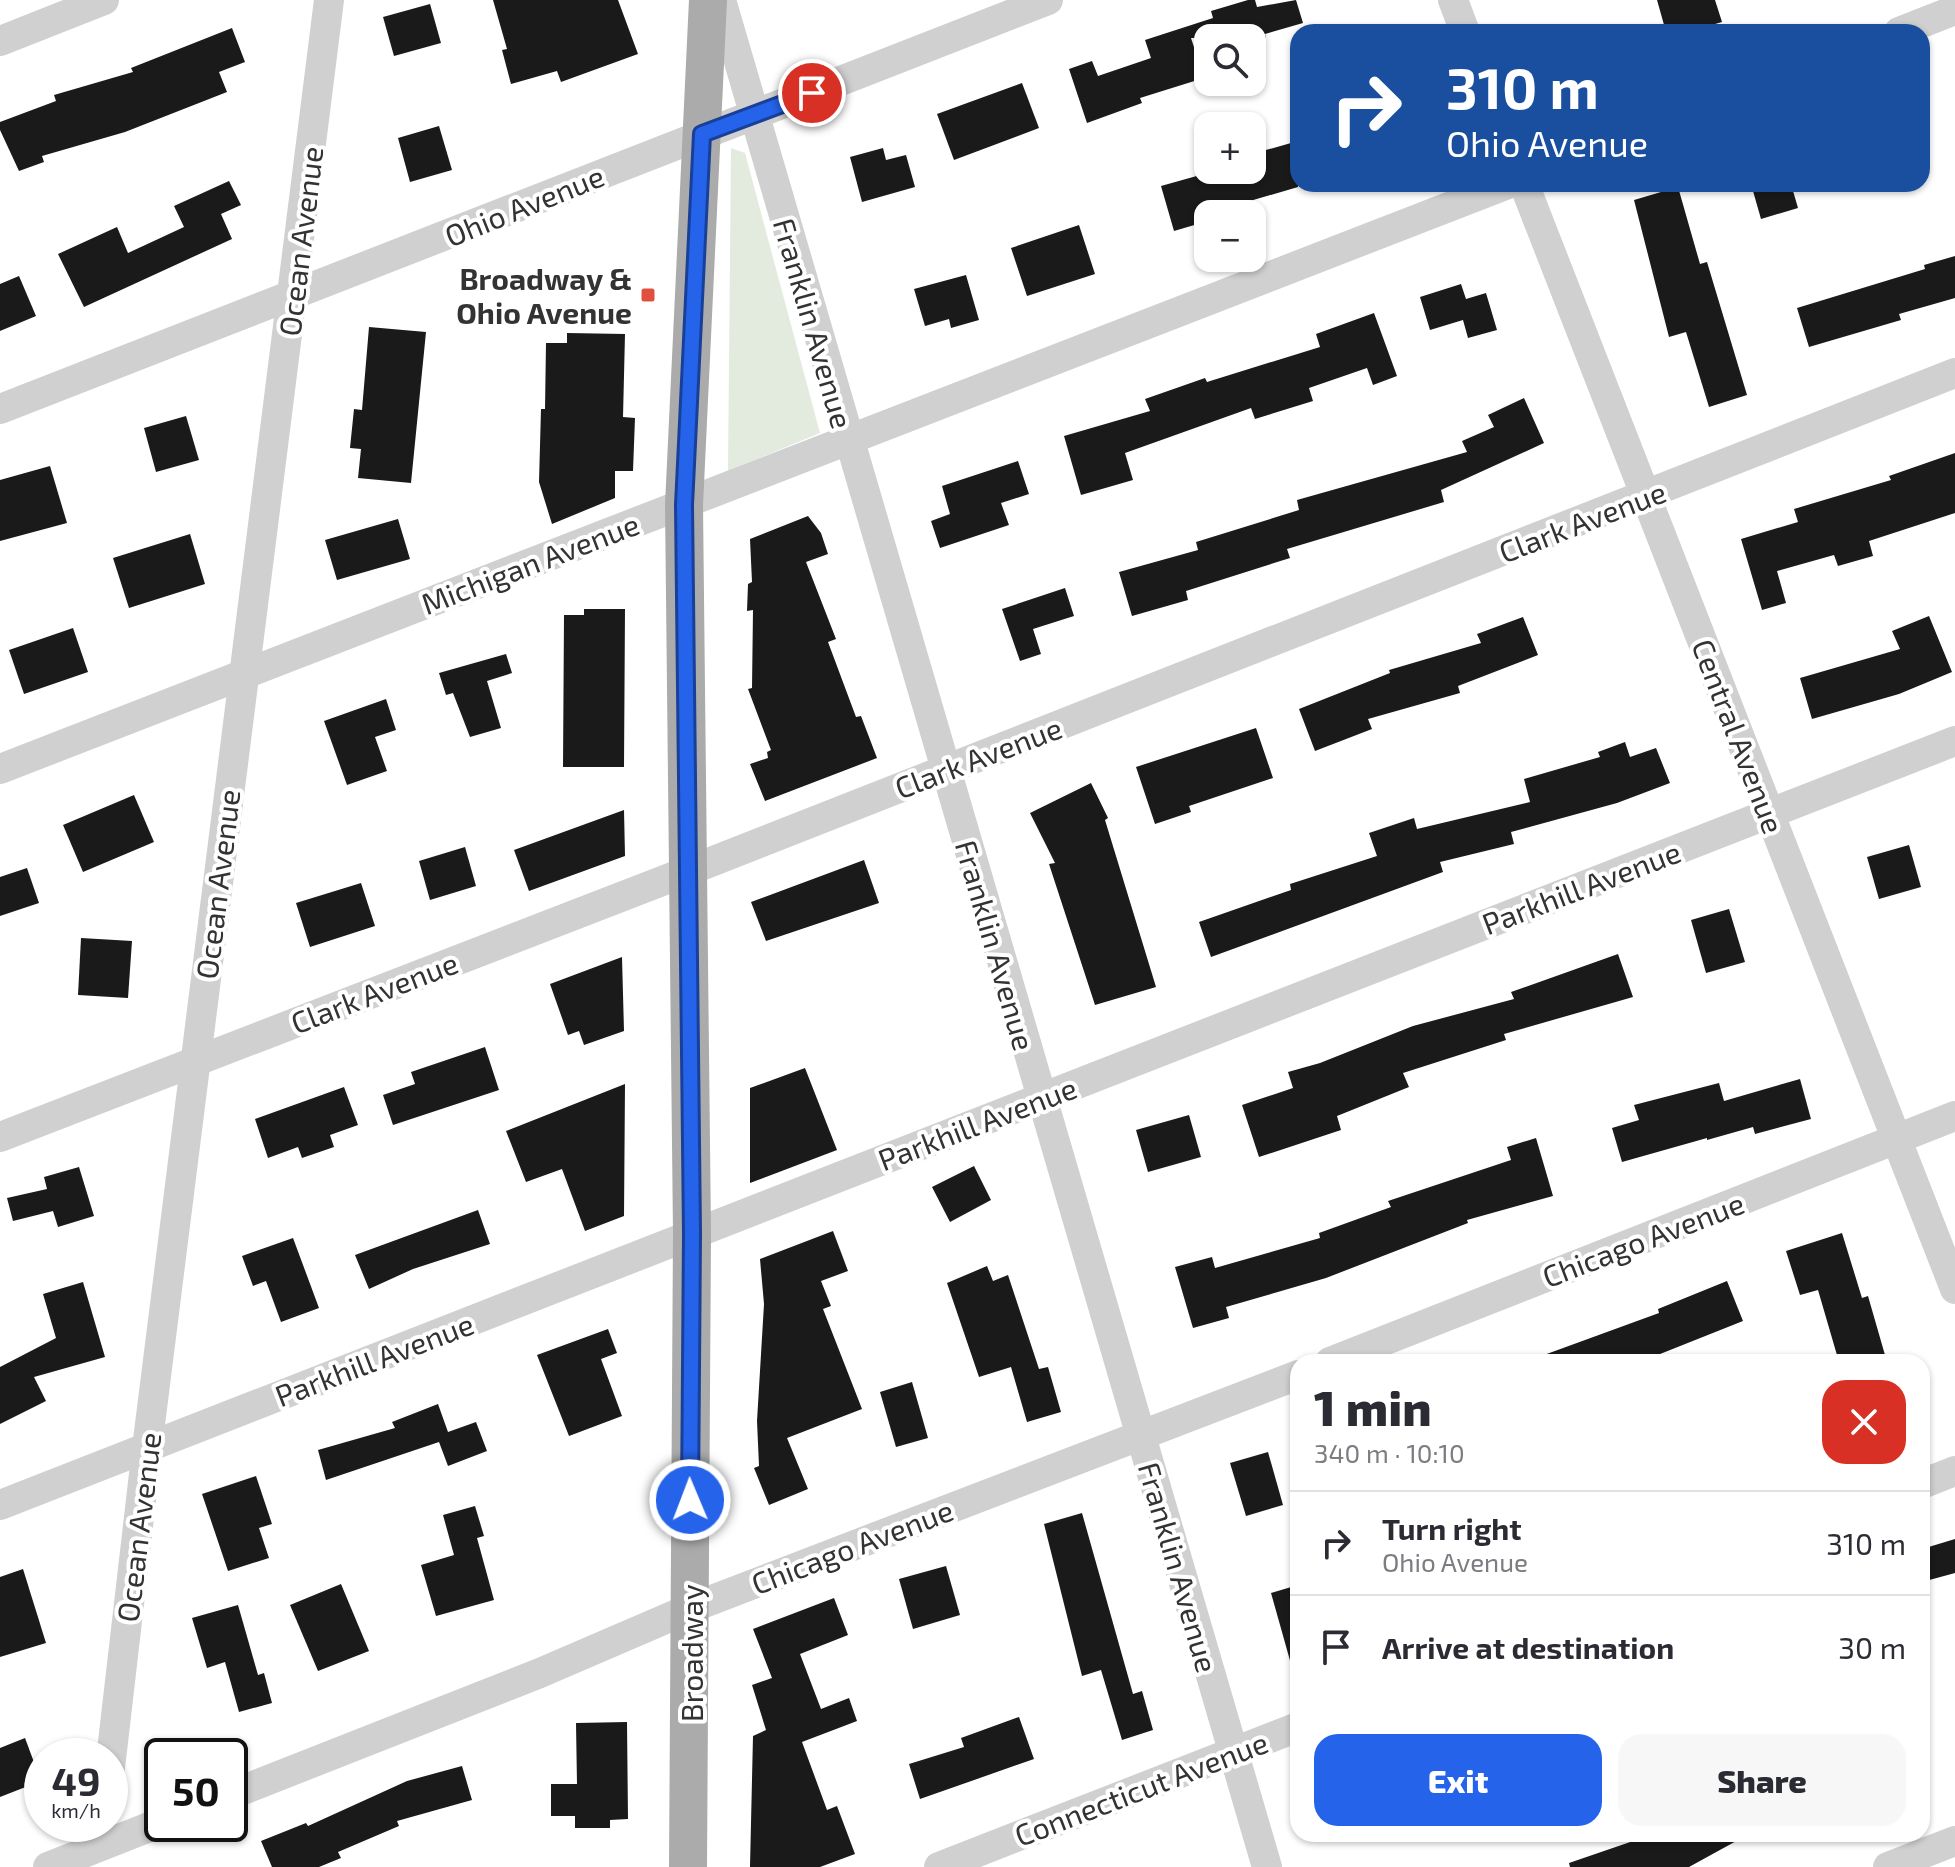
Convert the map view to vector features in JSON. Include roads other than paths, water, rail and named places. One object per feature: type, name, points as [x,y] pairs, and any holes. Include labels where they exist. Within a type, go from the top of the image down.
[{"type":"main road","name":"Broadway","points":[[688,1867],[692,1234],[684,505],[708,0]]},
{"type":"street","points":[[0,41],[104,0]]},
{"type":"street","name":"Ocean Avenue","points":[[113,1738],[243,672],[294,295],[329,0]]},
{"type":"street","name":"Franklin Avenue","points":[[721,0],[752,116],[1267,1867]]},
{"type":"street","name":"Ohio Avenue","points":[[0,409],[1048,0]]},
{"type":"street","points":[[1453,0],[1462,24]]},
{"type":"street","points":[[1919,24],[1955,10]]},
{"type":"street","name":"Michigan Avenue","points":[[0,769],[243,672],[849,442],[1488,192]]},
{"type":"street","name":"Central Avenue","points":[[1527,192],[1955,1289]]},
{"type":"street","name":"Clark Avenue","points":[[0,1137],[688,871],[1955,373]]},
{"type":"street","name":"Parkhill Avenue","points":[[0,1505],[1955,741]]},
{"type":"street","name":"Chicago Avenue","points":[[1350,1354],[1955,1116]]},
{"type":"street","name":"Chicago Avenue","points":[[248,1788],[540,1673],[691,1608],[1290,1378]]},
{"type":"street","points":[[1930,1481],[1955,1471]]},
{"type":"street","name":"Connecticut Avenue","points":[[939,1867],[1290,1730]]},
{"type":"street","points":[[48,1867],[144,1829]]},
{"type":"street","points":[[1888,1867],[1955,1841]]},
{"type":"place","name":"Broadway & Ohio Avenue","points":[[648,295]]}]
